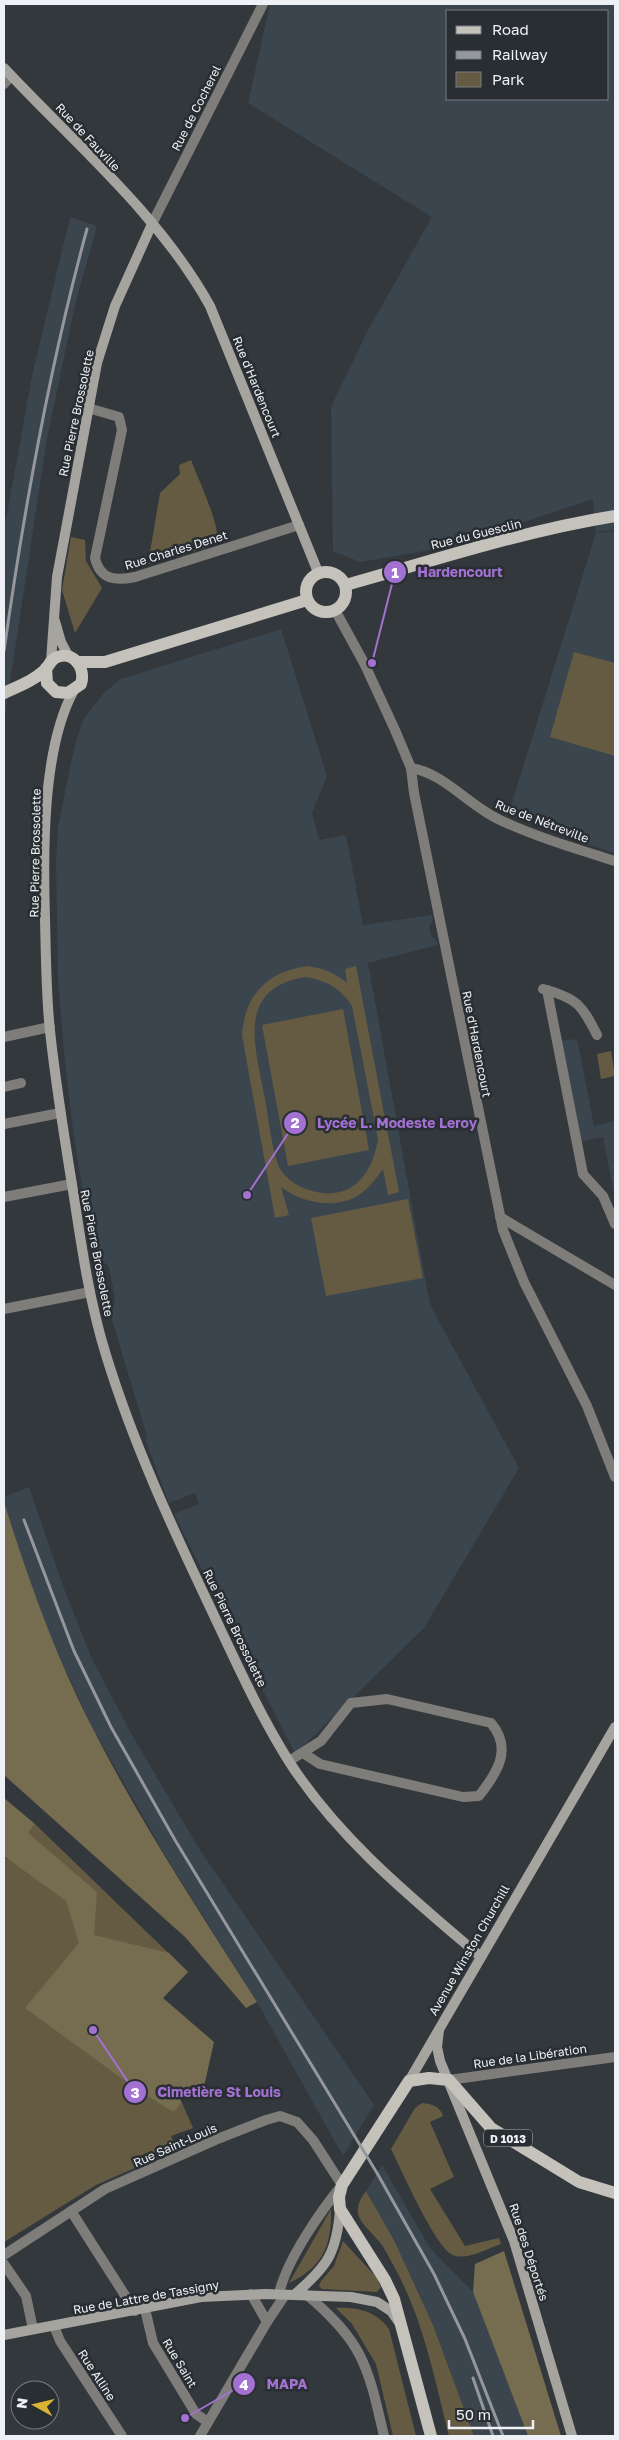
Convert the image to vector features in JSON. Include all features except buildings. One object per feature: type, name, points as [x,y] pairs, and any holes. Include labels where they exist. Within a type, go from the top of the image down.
[{"type":"main road","name":"Rue de Fauville","points":[[4,68],[8,80],[69,134],[152,224]]},
{"type":"main road","name":"Rue Pierre Brossolette","points":[[49,665],[57,576],[97,363],[115,306],[152,224]]},
{"type":"main road","name":"Rue d'Hardencourt","points":[[152,224],[174,249],[210,306],[318,572]]},
{"type":"main road","name":"Rue du Guesclin","points":[[346,586],[458,552],[560,526],[615,516]]},
{"type":"main road","points":[[318,572],[332,573],[340,577],[346,586],[345,600],[335,610],[320,611],[314,608],[307,600],[307,584],[310,578],[318,572]]},
{"type":"main road","points":[[82,678],[105,662],[307,600]]},
{"type":"main road","name":"Rue Pierre Brossolette","points":[[54,615],[61,642],[73,659]]},
{"type":"main road","points":[[9,691],[27,683],[62,656],[105,662]]},
{"type":"main road","points":[[27,683],[64,694],[73,692],[81,684],[82,669],[73,659]]},
{"type":"main road","points":[[49,665],[46,678],[63,711]]},
{"type":"main road","name":"Rue Pierre Brossolette","points":[[73,692],[63,711],[47,794],[44,897],[50,1028],[60,1113],[90,1292],[106,1354],[143,1461],[240,1671],[289,1761],[309,1791],[352,1842],[407,1894],[481,1957]]},
{"type":"main road","name":"Avenue Winston Churchill","points":[[342,2185],[409,2081],[615,1727]]},
{"type":"main road","name":"Rue des Déportés","points":[[439,2030],[436,2047],[514,2241],[572,2436]]},
{"type":"main road","points":[[409,2081],[429,2078],[448,2080]]},
{"type":"main road","name":"D 1013","points":[[448,2080],[491,2128],[579,2182],[615,2193]]},
{"type":"main road","points":[[286,2295],[321,2271],[331,2253],[338,2229],[342,2185]]},
{"type":"main road","points":[[340,2209],[385,2280],[394,2299],[431,2436]]},
{"type":"main road","name":"Rue de Lattre de Tassigny","points":[[4,2335],[200,2297],[251,2294],[351,2297],[377,2302],[391,2311],[404,2331]]},
{"type":"street","name":"Rue de Cocherel","points":[[152,224],[264,4]]},
{"type":"street","name":"Rue Charles Denet","points":[[88,408],[119,417],[122,430],[95,558],[97,567],[106,575],[117,581],[135,577],[299,525]]},
{"type":"street","name":"Rue d'Hardencourt","points":[[335,610],[364,663],[411,768],[414,793],[500,1216],[513,1258],[587,1406],[615,1477]]},
{"type":"street","name":"Rue de Nétreville","points":[[411,768],[427,773],[474,806],[499,820],[615,861]]},
{"type":"street","points":[[597,1035],[585,1009],[570,999],[545,990],[583,1174],[603,1196],[615,1224]]},
{"type":"street","points":[[4,1037],[50,1028]]},
{"type":"street","points":[[4,1087],[21,1083]]},
{"type":"street","points":[[4,1124],[60,1113]]},
{"type":"street","points":[[4,1197],[72,1184]]},
{"type":"street","points":[[500,1216],[614,1280]]},
{"type":"street","points":[[4,1309],[90,1292]]},
{"type":"street","points":[[289,1761],[322,1740],[351,1703],[387,1699],[491,1723],[502,1739],[501,1759],[491,1781],[479,1796],[463,1797],[320,1764],[303,1753]]},
{"type":"street","name":"Rue de la Libération","points":[[448,2080],[615,2057]]},
{"type":"street","name":"Rue Saint-Louis","points":[[4,2255],[106,2189],[151,2171],[220,2138],[280,2116],[297,2122],[314,2140],[342,2185]]},
{"type":"street","points":[[200,2436],[267,2322],[286,2295],[282,2278],[324,2207],[342,2185]]},
{"type":"street","points":[[70,2211],[135,2311]]},
{"type":"street","points":[[4,2264],[26,2296],[33,2329]]},
{"type":"street","points":[[251,2294],[267,2322]]},
{"type":"street","points":[[307,2295],[345,2331],[361,2354],[371,2381],[384,2436]]},
{"type":"street","name":"Rue Saint","points":[[145,2309],[153,2343],[196,2414],[208,2422]]},
{"type":"street","name":"Rue Alline","points":[[54,2326],[60,2341],[122,2436]]},
{"type":"shaded area","points":[[270,4],[615,4],[615,530],[595,532],[593,499],[448,547],[360,562],[333,551],[331,407],[367,332],[432,217],[248,103]]},
{"type":"shaded area","points":[[70,217],[97,226],[75,305],[47,438],[4,722],[4,531],[32,376]]},
{"type":"shaded area","points":[[615,531],[615,853],[509,812],[596,533]]},
{"type":"shaded area","points":[[281,629],[327,776],[312,813],[319,840],[346,835],[363,925],[432,915],[433,920],[429,926],[431,936],[437,941],[437,945],[368,963],[430,1305],[519,1468],[424,1628],[297,1752],[294,1751],[238,1643],[241,1634],[235,1626],[230,1626],[174,1514],[199,1504],[195,1493],[169,1503],[145,1439],[147,1436],[109,1310],[113,1308],[115,1298],[109,1267],[101,1259],[94,1260],[73,1131],[64,1052],[58,979],[56,863],[58,826],[75,744],[84,718],[105,692],[121,679]]},
{"type":"shaded area","points":[[577,1039],[594,1126],[615,1121],[615,1198],[603,1137],[580,1142],[560,1041]]},
{"type":"shaded area","points":[[29,1487],[63,1586],[92,1659],[132,1735],[198,1847],[374,2105],[343,2156],[257,2002],[169,1862],[92,1727],[53,1643],[24,1567],[4,1502],[4,1497]]},
{"type":"shaded area","points":[[4,1502],[43,1616],[79,1700],[150,1832],[257,2002],[246,2008],[185,1937],[4,1775]]},
{"type":"shaded area","points":[[4,1798],[35,1824],[28,1833],[97,1892],[94,1935],[169,1953],[188,1972],[163,1998],[214,2042],[203,2091],[180,2099],[181,2103],[174,2112],[139,2091],[25,2008],[79,1943],[66,1901],[4,1856]]},
{"type":"shaded area","points":[[382,2165],[430,2248],[473,2292],[528,2436],[474,2436],[433,2325],[394,2240],[366,2191]]},
{"type":"shaded area","points":[[504,2251],[561,2436],[528,2436],[473,2292],[475,2264]]},
{"type":"green space","points":[[191,460],[215,522],[217,540],[209,547],[148,564],[160,493],[180,474],[179,465]]},
{"type":"green space","points":[[71,537],[85,540],[86,561],[102,588],[75,633],[62,590]]},
{"type":"green space","points":[[574,652],[615,663],[615,756],[550,737]]},
{"type":"green space","points":[[307,966],[318,968],[328,971],[347,983],[345,969],[356,966],[399,1192],[388,1195],[383,1169],[363,1192],[350,1200],[340,1202],[319,1203],[309,1201],[289,1193],[281,1187],[289,1215],[275,1218],[242,1035],[244,1021],[253,997],[270,980],[293,969]],"holes":[[[305,977],[312,978],[338,990],[352,1006],[378,1139],[375,1153],[364,1175],[347,1190],[336,1193],[309,1190],[291,1181],[281,1171],[272,1142],[257,1061],[255,1024],[259,1008],[268,994],[283,984]]]},
{"type":"green space","points":[[343,1009],[369,1150],[288,1166],[262,1025]]},
{"type":"green space","points":[[611,1051],[615,1076],[601,1079],[597,1054]]},
{"type":"green space","points":[[408,1199],[423,1278],[326,1296],[311,1218]]},
{"type":"green space","points":[[35,1824],[188,1972],[156,2005],[171,2078],[193,2128],[171,2136],[176,2150],[96,2185],[4,2242],[4,1856],[7,1859]]},
{"type":"green space","points":[[422,2103],[435,2106],[442,2113],[443,2116],[430,2122],[454,2177],[430,2189],[465,2246],[499,2238],[501,2244],[471,2255],[453,2255],[446,2250],[429,2224],[391,2149],[415,2108]]},
{"type":"green space","points":[[366,2191],[394,2240],[433,2325],[474,2436],[449,2436],[434,2373],[415,2311],[384,2248],[365,2226],[358,2214],[360,2200]]},
{"type":"green space","points":[[331,2209],[330,2233],[323,2254],[310,2270],[289,2283]]},
{"type":"green space","points":[[343,2241],[377,2278],[381,2287],[377,2292],[322,2289],[319,2286],[334,2266]]},
{"type":"green space","points":[[336,2308],[366,2311],[378,2318],[389,2329],[416,2436],[393,2436],[376,2364],[352,2324]]},
{"type":"railway","points":[[4,651],[20,545],[49,386],[87,229]]},
{"type":"railway","points":[[24,1520],[74,1651],[111,1727],[175,1840],[377,2173],[434,2274],[465,2339],[503,2436]]},
{"type":"railway","points":[[473,2378],[493,2436]]},
{"type":"place","name":"Hardencourt","points":[[372,663]]},
{"type":"place","name":"Lycée L. Modeste Leroy","points":[[247,1195]]},
{"type":"place","name":"Cimetière St Louis","points":[[93,2030]]},
{"type":"place","name":"MAPA","points":[[185,2418]]}]
